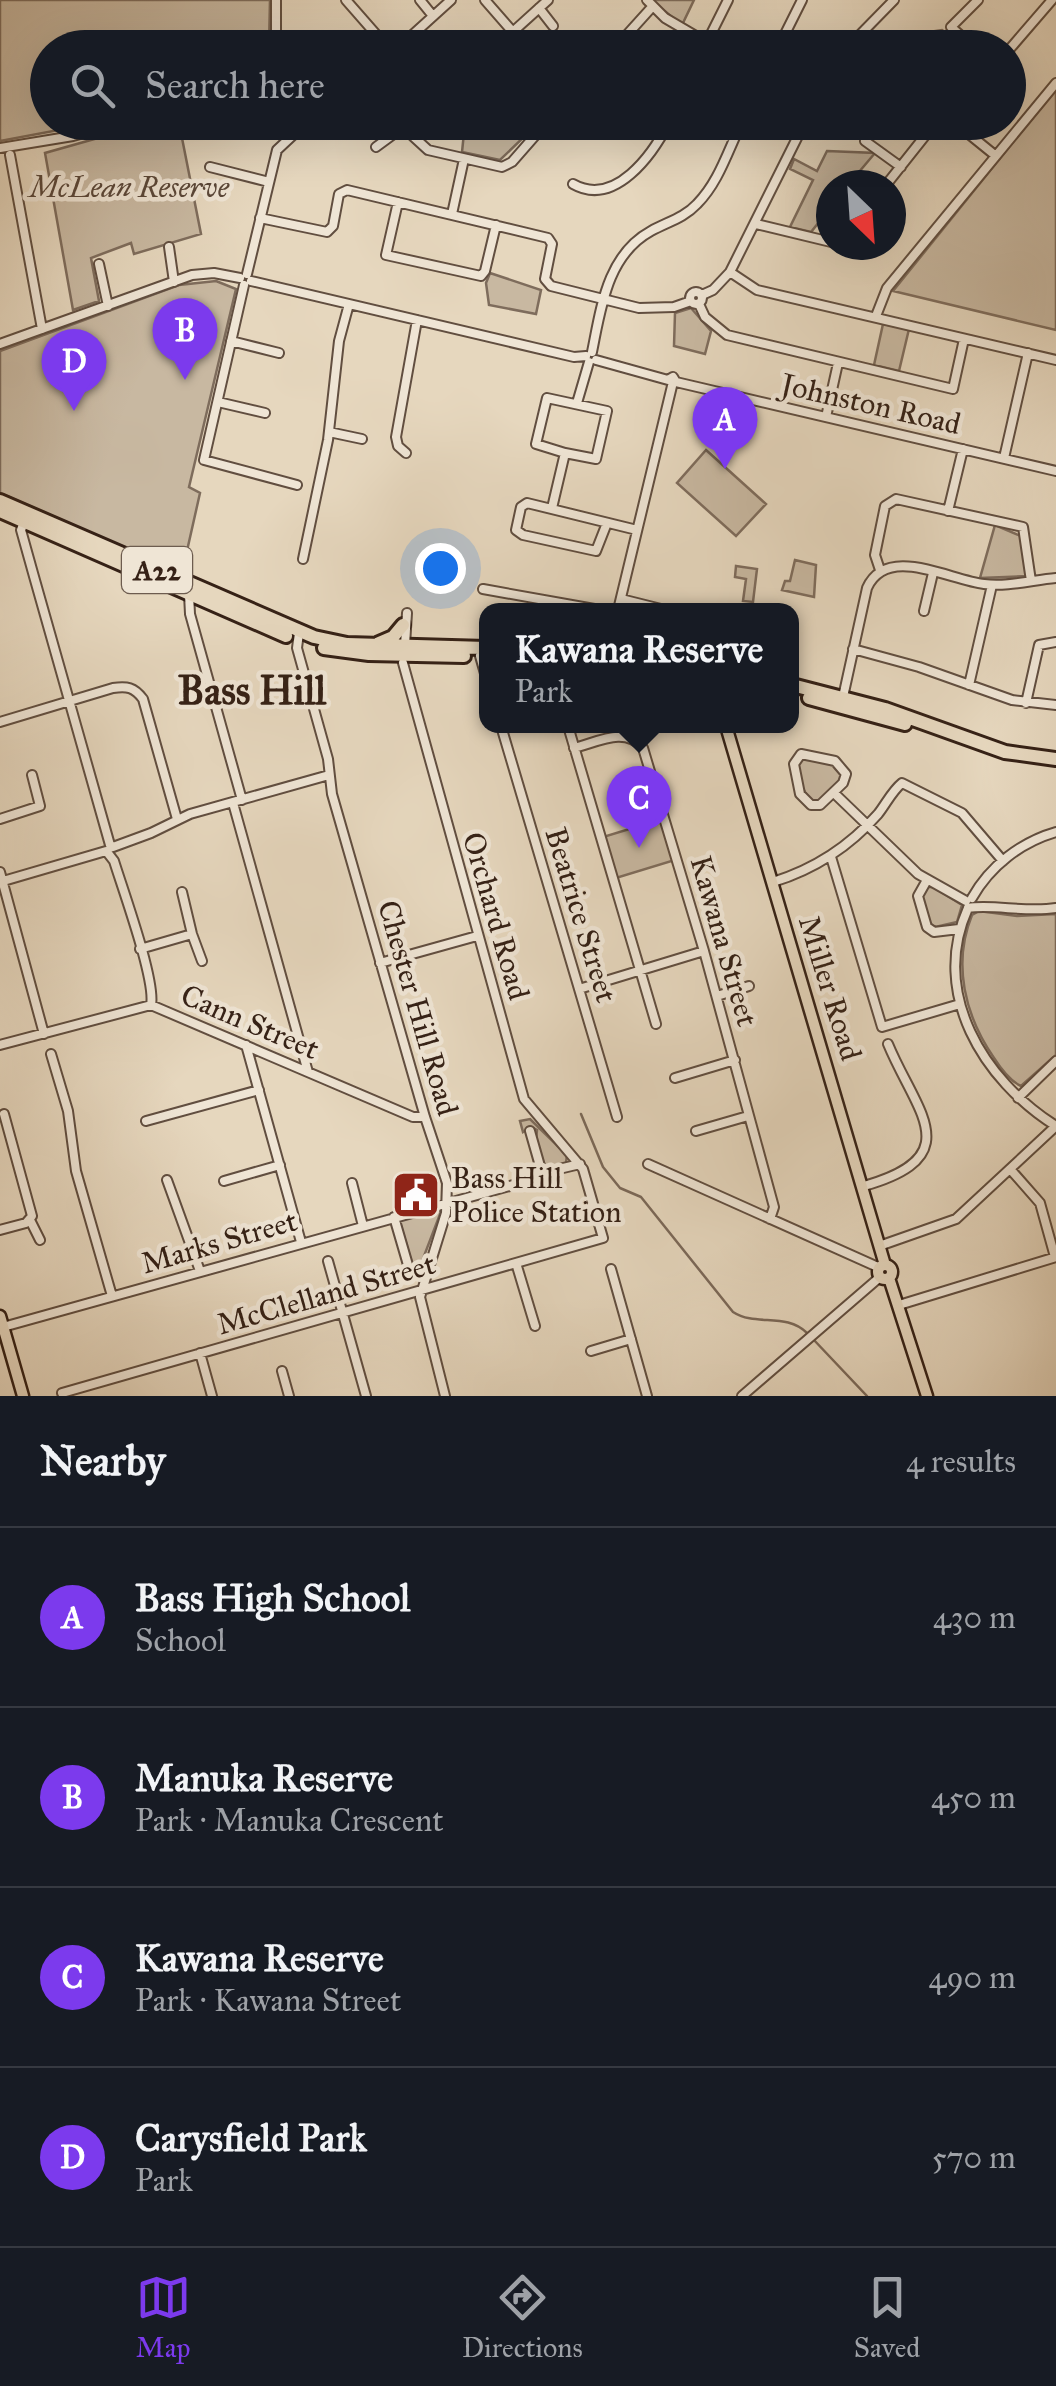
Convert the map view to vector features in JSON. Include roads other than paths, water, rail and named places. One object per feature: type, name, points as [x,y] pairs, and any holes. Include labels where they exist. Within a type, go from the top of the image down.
[{"type":"highway","name":"A22","points":[[0,501],[298,637],[377,644],[402,652],[424,646],[479,652]]},
{"type":"highway","name":"A22","points":[[0,511],[189,594],[347,652],[479,653]]},
{"type":"highway","points":[[377,644],[392,638],[404,626],[424,646]]},
{"type":"highway","points":[[799,687],[897,713],[1004,752],[1056,762]]},
{"type":"highway","points":[[799,696],[915,727],[1004,759],[1034,765],[1056,762]]},
{"type":"main road","name":"Miller Road","points":[[728,733],[882,1245],[884,1272],[899,1305],[926,1396]]},
{"type":"main road","points":[[2,1322],[4,1344],[23,1396]]},
{"type":"street","points":[[276,0],[276,30]]},
{"type":"street","points":[[346,0],[372,30]]},
{"type":"street","points":[[420,0],[433,16]]},
{"type":"street","points":[[418,30],[451,0]]},
{"type":"street","points":[[485,0],[511,30]]},
{"type":"street","points":[[513,30],[548,0]]},
{"type":"street","points":[[713,30],[728,0]]},
{"type":"street","points":[[787,30],[802,0]]},
{"type":"street","points":[[865,30],[894,0]]},
{"type":"street","points":[[955,30],[951,26],[978,0]]},
{"type":"street","points":[[1026,30],[1052,0]]},
{"type":"street","points":[[629,30],[649,4],[685,30]]},
{"type":"street","points":[[539,8],[553,26]]},
{"type":"street","points":[[1026,120],[1056,83]]},
{"type":"street","points":[[0,148],[49,140]]},
{"type":"street","points":[[287,140],[278,150],[269,182],[205,449],[206,462],[297,485]]},
{"type":"street","points":[[376,147],[386,140]]},
{"type":"street","points":[[418,140],[424,148],[506,169],[531,140]]},
{"type":"street","points":[[573,184],[590,190],[631,174],[650,156],[659,140]]},
{"type":"street","points":[[578,403],[615,266],[648,233],[680,218],[700,201],[733,140]]},
{"type":"street","points":[[260,218],[332,232],[336,192],[347,190],[548,238],[552,244],[547,283],[639,308],[674,307],[712,290],[730,272],[796,140]]},
{"type":"street","points":[[898,170],[922,140]]},
{"type":"street","points":[[976,140],[996,156]]},
{"type":"street","points":[[876,316],[887,288],[1009,140]]},
{"type":"street","points":[[865,141],[901,167]]},
{"type":"street","points":[[10,155],[42,330]]},
{"type":"street","points":[[452,214],[464,159]]},
{"type":"street","points":[[210,167],[269,182]]},
{"type":"street","points":[[398,202],[386,255],[481,276],[496,224]]},
{"type":"street","points":[[756,224],[816,238]]},
{"type":"street","points":[[552,244],[562,240]]},
{"type":"street","points":[[169,247],[174,282]]},
{"type":"street","points":[[99,264],[108,306]]},
{"type":"street","points":[[730,272],[757,290],[1056,360]]},
{"type":"street","name":"Johnston Road","points":[[0,344],[203,273],[246,279],[591,358],[672,382],[1056,470]]},
{"type":"street","points":[[689,281],[705,317],[727,335],[953,389],[964,339]]},
{"type":"street","points":[[304,558],[329,432],[338,340],[348,304]]},
{"type":"street","points":[[406,453],[398,446],[396,437],[417,320]]},
{"type":"street","points":[[231,341],[279,353]]},
{"type":"street","points":[[1004,458],[1028,353]]},
{"type":"street","points":[[826,417],[838,363]]},
{"type":"street","points":[[620,603],[672,382]]},
{"type":"street","points":[[550,397],[604,409],[608,414],[598,456],[593,460],[565,453],[536,444],[545,401],[550,397]]},
{"type":"street","points":[[218,402],[265,413]]},
{"type":"street","points":[[329,432],[362,439]]},
{"type":"street","points":[[948,511],[963,448]]},
{"type":"street","points":[[552,508],[565,453]]},
{"type":"street","points":[[880,570],[875,552],[888,502],[896,499],[1023,527],[1031,580]]},
{"type":"street","points":[[606,523],[596,551],[517,533],[523,505],[552,508],[637,530]]},
{"type":"street","name":"Cann Street","points":[[24,522],[24,541],[152,991],[151,1004],[416,1118],[425,1117]]},
{"type":"street","points":[[842,697],[867,588],[880,570],[900,565],[992,585],[1056,578]]},
{"type":"street","points":[[924,611],[933,573]]},
{"type":"street","points":[[969,685],[992,585]]},
{"type":"street","points":[[484,589],[561,603]]},
{"type":"street","points":[[189,594],[190,614],[308,1072]]},
{"type":"street","points":[[621,598],[639,603]]},
{"type":"street","name":"Orchard Road","points":[[404,626],[402,652],[524,1099],[580,1164],[603,1238]]},
{"type":"street","name":"Chester Hill Road","points":[[298,637],[329,775],[380,963],[445,1172],[448,1203],[420,1290],[423,1320],[445,1396]]},
{"type":"street","points":[[1026,702],[1039,645],[1056,642]]},
{"type":"street","points":[[853,650],[920,667],[1026,702],[1056,706]]},
{"type":"street","points":[[0,722],[113,688],[126,686],[136,690],[143,699],[178,820]]},
{"type":"street","name":"Beatrice Street","points":[[503,733],[617,1117]]},
{"type":"street","points":[[570,733],[656,1024]]},
{"type":"street","name":"Kawana Street","points":[[574,748],[622,735],[635,739],[643,748],[735,1060],[774,1207],[770,1219]]},
{"type":"street","points":[[806,754],[838,763],[846,777],[834,793],[820,805],[808,804],[800,794],[794,773],[798,756],[806,754]]},
{"type":"street","points":[[0,819],[40,806],[32,775]]},
{"type":"street","points":[[44,1034],[1,879],[109,849],[178,820],[329,775]]},
{"type":"street","points":[[773,882],[830,857],[867,826],[898,785],[906,783],[962,813],[1003,861]]},
{"type":"street","points":[[834,793],[926,880],[971,903],[1014,911],[1056,908]]},
{"type":"street","points":[[882,1245],[956,1219],[1056,1126],[1018,1098],[983,1055],[960,1004],[954,968],[959,930],[986,876],[1035,840],[1056,832]]},
{"type":"street","points":[[830,857],[882,1027],[960,1004]]},
{"type":"street","points":[[926,880],[918,899],[927,927],[934,932],[959,930]]},
{"type":"street","points":[[182,892],[202,961]]},
{"type":"street","points":[[140,949],[192,934]]},
{"type":"street","points":[[380,963],[477,936]]},
{"type":"street","points":[[579,989],[704,952]]},
{"type":"street","points":[[717,996],[749,986]]},
{"type":"street","points":[[0,1046],[151,1004]]},
{"type":"street","points":[[864,1186],[911,1167],[927,1136],[923,1112],[888,1044]]},
{"type":"street","points":[[246,1045],[301,1242]]},
{"type":"street","points":[[51,1054],[68,1111],[76,1170],[112,1296]]},
{"type":"street","points":[[675,1078],[735,1060]]},
{"type":"street","points":[[1018,1098],[1056,1061]]},
{"type":"street","points":[[146,1122],[259,1090]]},
{"type":"street","points":[[4,1114],[32,1214],[30,1220],[40,1240]]},
{"type":"street","points":[[696,1131],[748,1116]]},
{"type":"street","points":[[530,1131],[542,1174],[580,1164]]},
{"type":"street","points":[[648,1164],[884,1272],[742,1396]]},
{"type":"street","points":[[224,1181],[280,1165]]},
{"type":"street","points":[[899,1305],[1056,1257],[1040,1203],[1012,1170]]},
{"type":"street","points":[[167,1180],[200,1271]]},
{"type":"street","name":"Marks Street","points":[[2,1322],[112,1296],[524,1182]]},
{"type":"street","points":[[352,1183],[363,1226]]},
{"type":"street","points":[[394,1216],[408,1265]]},
{"type":"street","points":[[0,1230],[30,1220]]},
{"type":"street","name":"McClelland Street","points":[[62,1393],[603,1238]]},
{"type":"street","points":[[328,1261],[366,1396]]},
{"type":"street","points":[[516,1263],[535,1326]]},
{"type":"street","points":[[611,1269],[647,1396]]},
{"type":"street","points":[[590,1350],[631,1339]]},
{"type":"street","points":[[200,1353],[212,1396]]},
{"type":"street","points":[[282,1370],[289,1396]]},
{"type":"waterway","points":[[581,1114],[603,1167],[620,1188],[641,1197],[733,1312],[751,1319],[790,1323],[807,1333]]},
{"type":"waterway","points":[[813,1339],[867,1396]]},
{"type":"place","name":"Manuka Reserve","points":[[185,380]]},
{"type":"place","name":"Carysfield Park","points":[[74,411]]},
{"type":"place","name":"Bass High School","points":[[725,469]]},
{"type":"place","name":"Kawana Reserve","points":[[639,848]]},
{"type":"place","name":"Bass Hill Police Station","points":[[416,1195]]},
{"type":"district","name":"Bass Hill","points":[[252,690]]},
{"type":"park label","name":"McLean Reserve","points":[[129,187]]}]
